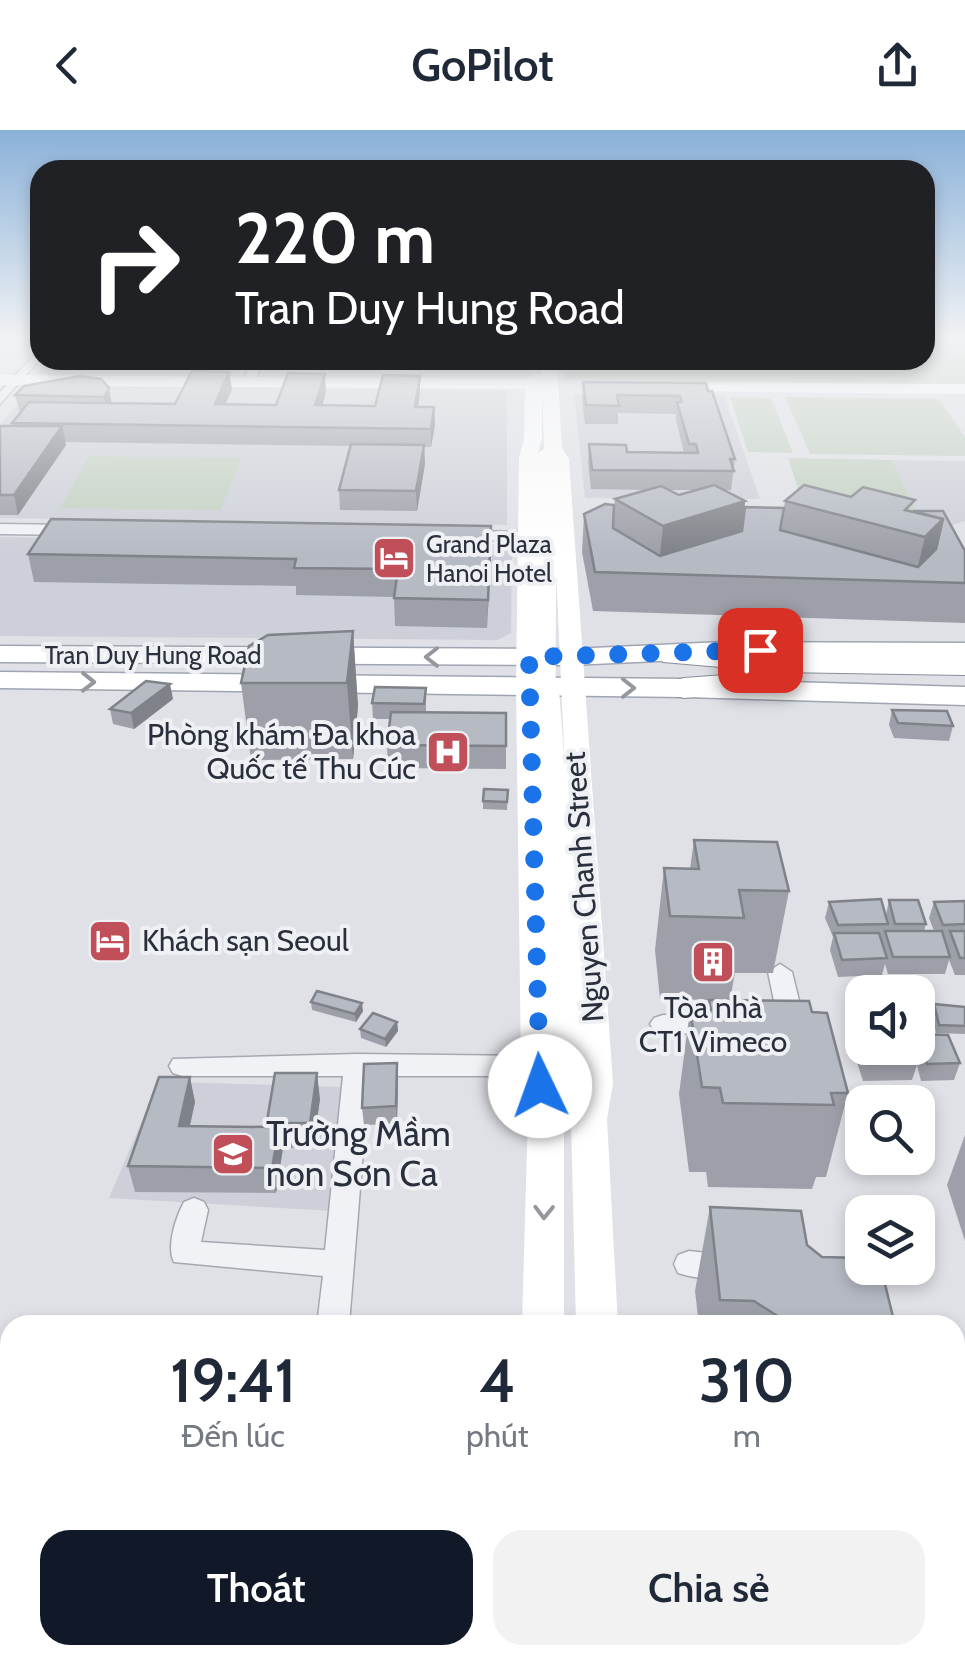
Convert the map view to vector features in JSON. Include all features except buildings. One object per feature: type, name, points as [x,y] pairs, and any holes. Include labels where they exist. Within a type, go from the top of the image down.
[{"type":"highway","points":[[674,655],[778,664],[965,665]]},
{"type":"highway","points":[[684,688],[785,681],[965,684]]},
{"type":"main road","name":"Tran Duy Hung Road","points":[[0,680],[723,650],[965,651]]},
{"type":"main road","name":"Tran Duy Hung Road","points":[[0,654],[181,670],[528,687],[965,696]]},
{"type":"street","points":[[548,412],[544,452],[546,711],[574,1068],[590,1119]]},
{"type":"street","name":"Nguyen Chanh Street","points":[[542,1315],[546,1114],[538,1066],[528,687],[532,615],[528,458],[544,452],[560,460],[575,534],[571,657],[596,1083],[590,1119],[597,1315]]},
{"type":"street","points":[[0,530],[80,530]]},
{"type":"street","points":[[440,536],[530,537]]},
{"type":"street","points":[[532,615],[548,627],[558,628],[572,619]]},
{"type":"street","points":[[530,742],[536,735],[551,733],[575,750]]},
{"type":"street","points":[[769,1025],[780,972]]},
{"type":"street","points":[[662,1024],[818,1026]]},
{"type":"street","points":[[333,1315],[356,1064]]},
{"type":"street","points":[[182,1066],[538,1066]]},
{"type":"street","points":[[546,1114],[574,1068]]},
{"type":"street","points":[[194,1210],[184,1253],[339,1264]]},
{"type":"street","points":[[689,1264],[768,1267]]},
{"type":"shaded area","points":[[11,412],[507,412],[507,525],[0,518],[0,424]]},
{"type":"shaded area","points":[[576,412],[730,412],[760,499],[585,498]]},
{"type":"shaded area","points":[[892,460],[965,461],[965,521],[945,527],[924,526]]},
{"type":"shaded area","points":[[0,537],[498,545],[512,550],[511,633],[498,640],[0,636]]},
{"type":"shaded area","name":"Trường Mầm non Sơn Ca","points":[[175,1082],[343,1087],[333,1211],[109,1198],[147,1109]]},
{"type":"green space","points":[[735,412],[776,412],[793,453],[748,452]]},
{"type":"green space","points":[[791,412],[948,412],[965,437],[965,456],[810,454]]},
{"type":"green space","points":[[89,456],[242,458],[220,510],[60,508]]},
{"type":"green space","points":[[788,458],[892,460],[924,526],[810,524]]},
{"type":"place","name":"Grand Plaza Hanoi Hotel","points":[[394,558]]},
{"type":"place","name":"Phòng khám Đa khoa Quốc tế Thu Cúc","points":[[448,752]]},
{"type":"place","name":"Khách sạn Seoul","points":[[110,941]]},
{"type":"place","name":"Tòa nhà CT1 Vimeco","points":[[713,962]]},
{"type":"place","name":"Trường Mầm non Sơn Ca","points":[[233,1154]]},
{"type":"route","points":[[540,1086],[529,657],[760,650]]}]
